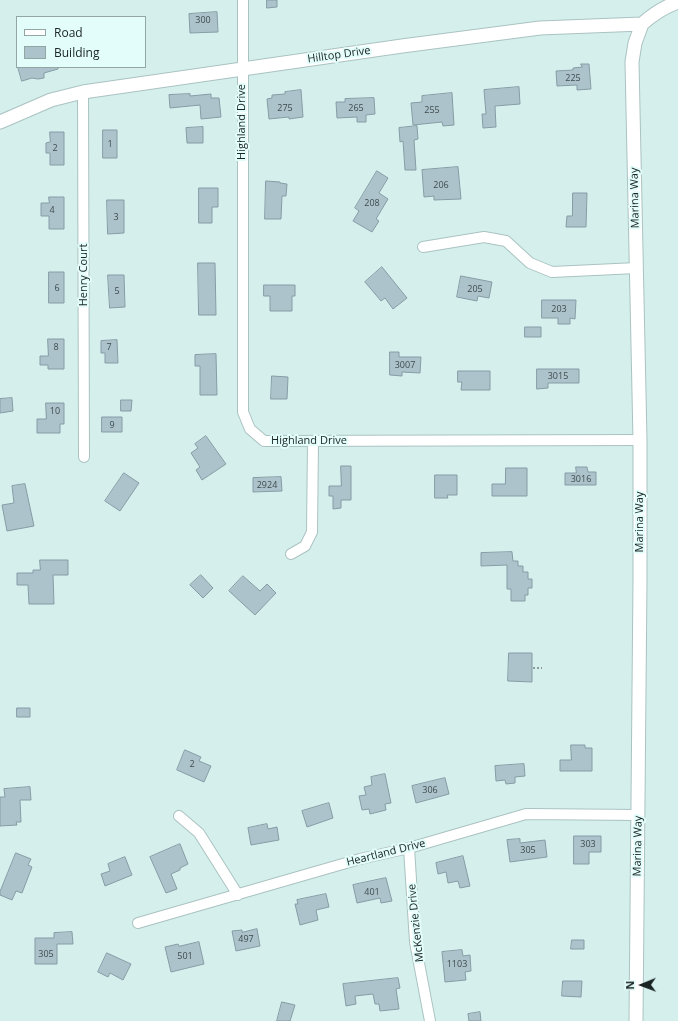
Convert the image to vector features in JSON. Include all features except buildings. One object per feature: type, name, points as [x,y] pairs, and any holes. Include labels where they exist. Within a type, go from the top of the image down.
[{"type":"street","name":"Highland Drive","points":[[243,0],[242,412],[250,429],[264,441],[640,440]]},
{"type":"street","points":[[642,24],[654,14],[678,2]]},
{"type":"street","name":"Hilltop Drive","points":[[0,122],[51,100],[83,92],[242,68],[540,28],[642,24]]},
{"type":"street","name":"Marina Way","points":[[636,1021],[639,815],[640,440],[632,62],[635,43],[642,24]]},
{"type":"street","name":"Henry Court","points":[[83,92],[84,457]]},
{"type":"street","points":[[423,247],[484,237],[506,241],[530,263],[552,272],[636,268]]},
{"type":"street","points":[[291,554],[305,546],[312,532],[313,442]]},
{"type":"street","name":"Heartland Drive","points":[[138,923],[360,859],[410,848],[526,814],[639,815]]},
{"type":"street","points":[[179,816],[199,833],[238,895]]},
{"type":"street","name":"McKenzie Drive","points":[[410,848],[415,942],[430,1021]]},
{"type":"path","points":[[533,668],[542,668]]}]
